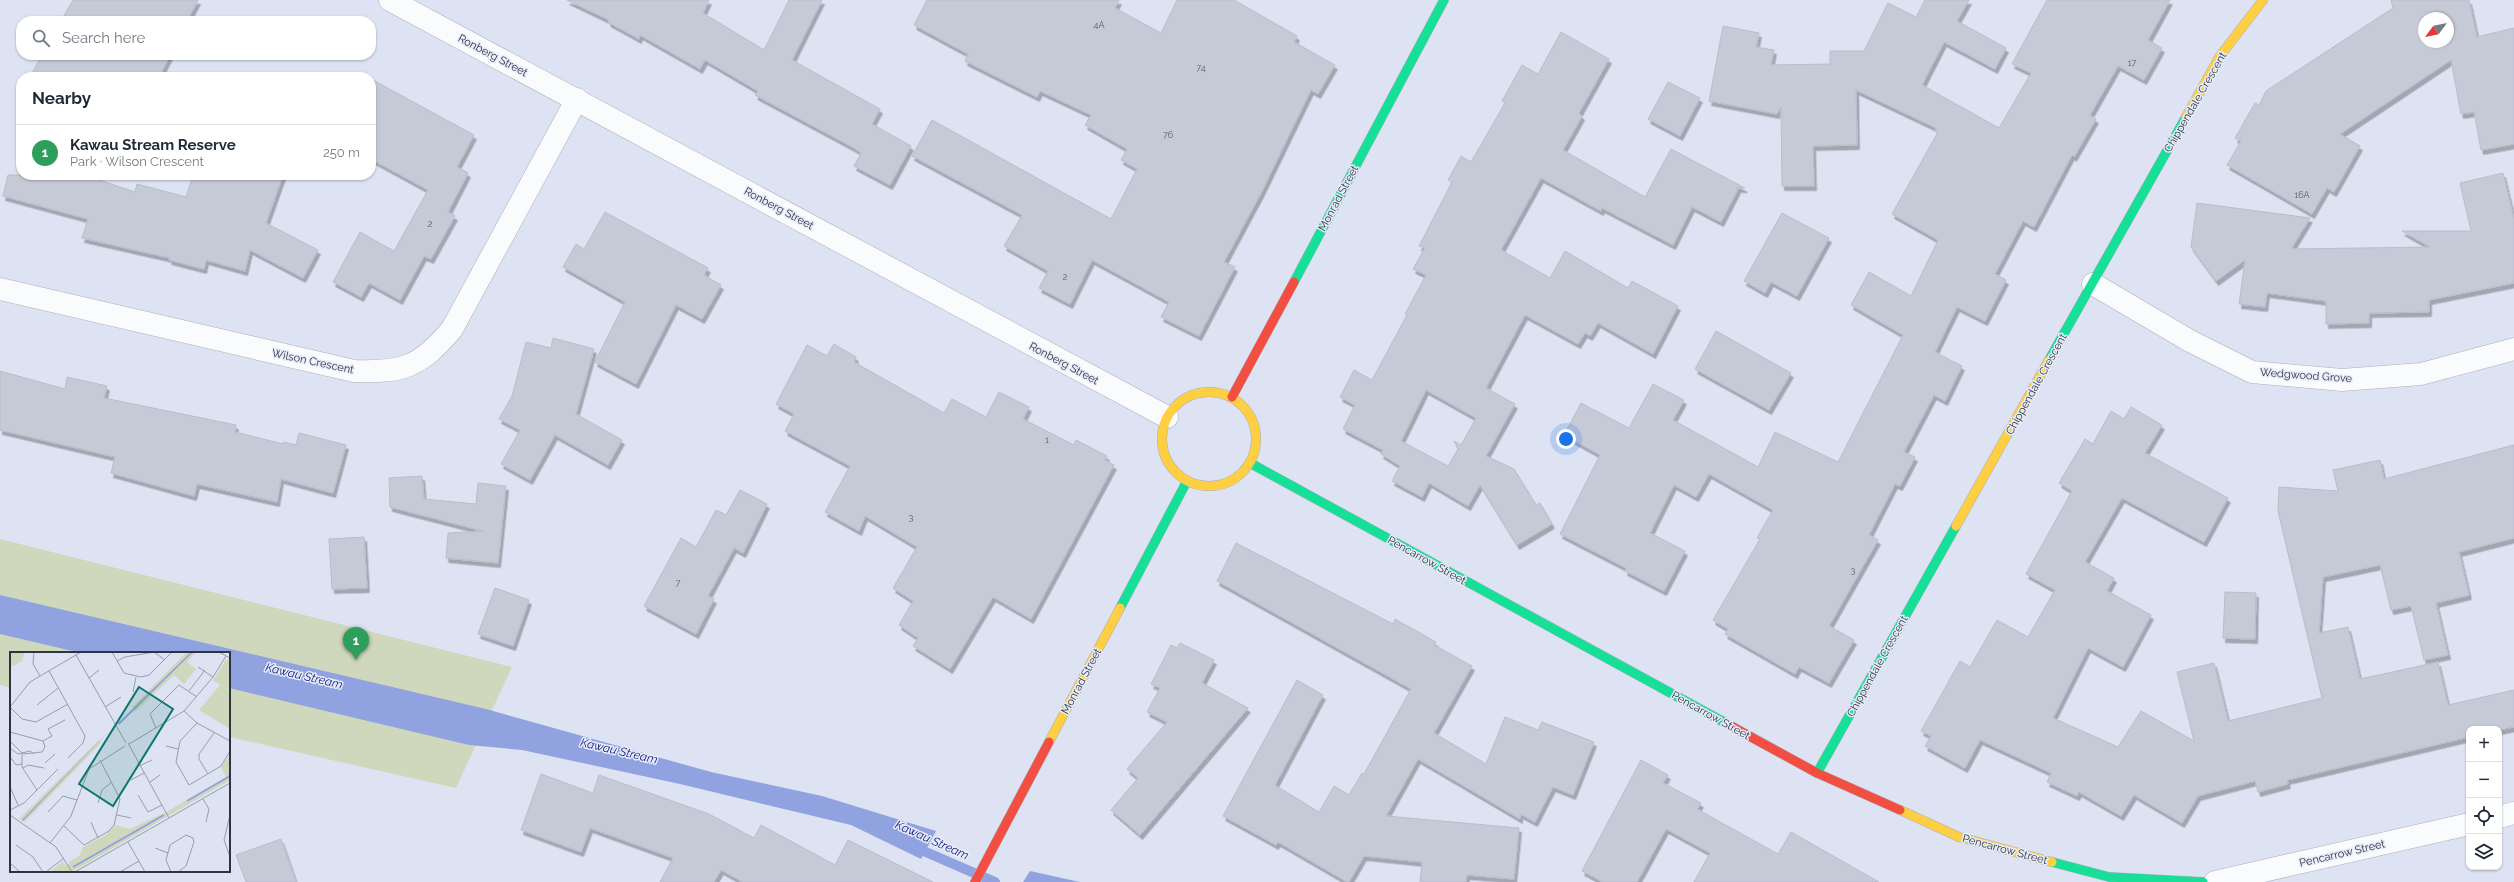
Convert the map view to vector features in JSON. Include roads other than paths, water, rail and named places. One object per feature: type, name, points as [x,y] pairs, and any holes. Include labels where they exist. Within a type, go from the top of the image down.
[{"type":"street","name":"Ronberg Street","points":[[390,0],[1167,417]]},
{"type":"street","name":"Monrad Street","points":[[1232,397],[1444,0]]},
{"type":"street","name":"Chippendale Crescent","points":[[1817,773],[2220,56],[2263,0]]},
{"type":"street","name":"Wilson Crescent","points":[[0,289],[354,371],[396,370],[413,364],[433,352],[452,329],[577,99]]},
{"type":"street","name":"Wedgwood Grove","points":[[2093,284],[2190,340],[2252,372],[2342,380],[2421,374],[2514,349]]},
{"type":"street","points":[[1203,392],[1218,392],[1232,397],[1244,406],[1253,419],[1257,433],[1256,449],[1250,463],[1242,474],[1229,482],[1216,486],[1201,486],[1187,481],[1176,472],[1167,460],[1163,446],[1162,431],[1167,417],[1176,405],[1188,396],[1203,392]]},
{"type":"street","name":"Pencarrow Street","points":[[1250,463],[1817,773],[1959,837],[2109,877],[2203,882]]},
{"type":"street","name":"Monrad Street","points":[[975,882],[1187,481]]},
{"type":"street","points":[[2502,816],[2514,813]]},
{"type":"street","name":"Pencarrow Street","points":[[2215,882],[2466,825]]},
{"type":"water","points":[[0,595],[486,709],[711,772],[822,796],[936,831],[921,859],[851,825],[680,784],[522,750],[469,745],[230,688],[230,652],[77,652],[0,634]]},
{"type":"water","points":[[1030,871],[1080,882],[1023,882]]},
{"type":"waterway","name":"Kawau Stream","points":[[912,846],[995,882]]},
{"type":"place","name":"Kawau Stream Reserve","points":[[356,660]]}]
